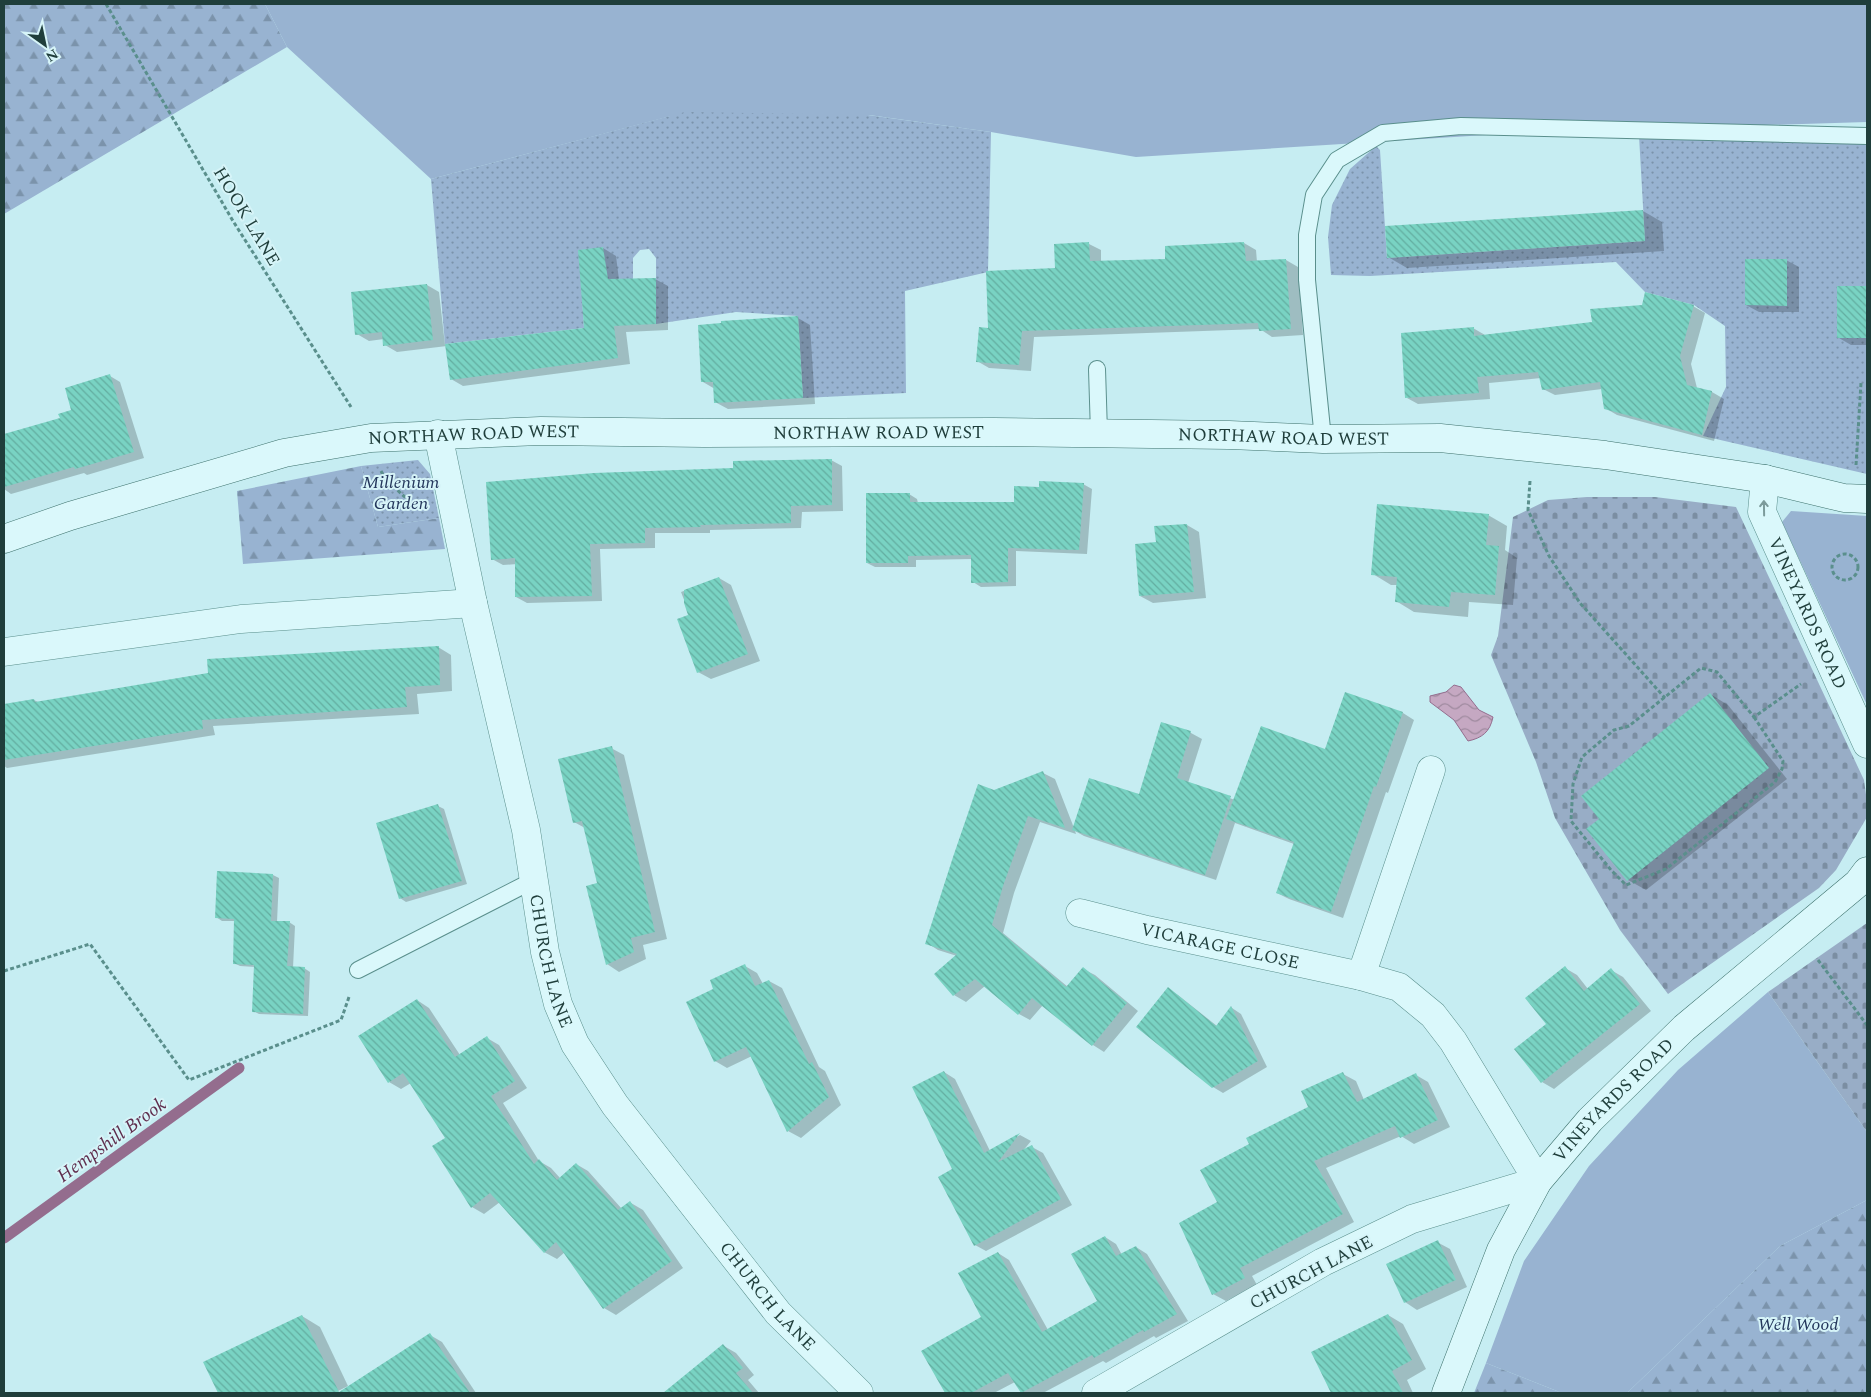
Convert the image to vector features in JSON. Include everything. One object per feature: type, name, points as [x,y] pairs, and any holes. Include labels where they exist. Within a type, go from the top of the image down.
[{"type":"street","name":"NORTHAW ROAD WEST","points":[[4,539],[70,516],[284,453],[371,438],[541,431],[704,433],[994,432],[1229,435],[1323,439],[1440,438],[1605,455],[1766,479],[1844,498],[1860,498]]},
{"type":"street","name":"CHURCH LANE","points":[[438,434],[473,603],[526,830],[545,952],[556,995],[575,1044],[615,1105],[778,1313],[859,1393]]},
{"type":"street","name":"VINEYARDS ROAD","points":[[1766,479],[1762,512],[1867,744]]},
{"type":"street","points":[[4,652],[241,618],[473,603]]},
{"type":"street","points":[[1361,976],[1430,770]]},
{"type":"street","name":"VINEYARDS ROAD","points":[[1446,1393],[1501,1250],[1538,1181],[1590,1120],[1684,1028],[1858,883],[1867,871]]},
{"type":"street","name":"VICARAGE CLOSE","points":[[1080,913],[1147,930],[1361,976],[1399,987],[1433,1015],[1452,1041],[1538,1181]]},
{"type":"street","name":"CHURCH LANE","points":[[1096,1393],[1323,1262],[1412,1219],[1538,1181]]},
{"type":"lane","points":[[1323,439],[1308,280],[1307,234],[1314,196],[1337,160],[1383,133],[1461,126],[1867,136]]},
{"type":"lane","points":[[1097,369],[1099,433]]},
{"type":"lane","points":[[358,970],[534,880]]},
{"type":"path","name":"HOOK LANE","points":[[106,4],[233,221],[371,438],[385,478],[416,507]]},
{"type":"path","points":[[1860,498],[1861,383]]},
{"type":"path","points":[[1533,448],[1528,510],[1549,556],[1580,603],[1666,698]]},
{"type":"path","points":[[1846,553],[1854,557],[1858,568],[1855,576],[1844,580],[1836,577],[1832,567],[1836,557],[1846,553]]},
{"type":"path","points":[[1754,717],[1830,664]]},
{"type":"path","points":[[1701,668],[1717,672],[1754,717],[1783,761],[1782,769],[1775,782],[1666,869],[1626,885],[1611,870],[1571,821],[1573,784],[1582,757],[1614,730],[1629,726],[1701,668]]},
{"type":"path","points":[[1798,933],[1867,1025]]},
{"type":"path","points":[[4,971],[90,944],[189,1080],[341,1020]]},
{"type":"green space","points":[[4,4],[265,4],[287,47],[4,214]]},
{"type":"green space","points":[[265,4],[1867,4],[1867,122],[1534,132],[1136,157],[991,132],[869,115],[671,116],[431,179],[287,47]]},
{"type":"green space","points":[[685,112],[868,115],[991,132],[988,272],[905,291],[906,393],[803,398],[798,316],[736,312],[656,324],[656,258],[649,249],[640,250],[633,258],[633,279],[581,280],[584,328],[445,344],[431,179]]},
{"type":"green space","points":[[1639,136],[1867,140],[1867,474],[1703,436],[1726,387],[1725,326],[1694,305],[1645,292],[1616,262],[1370,276],[1331,275],[1328,237],[1332,205],[1350,169],[1376,146],[1380,150],[1387,258],[1645,241]]},
{"type":"green space","name":"Millenium Garden","points":[[418,460],[430,474],[439,518],[378,527],[361,466]]},
{"type":"green space","points":[[361,466],[378,527],[439,518],[445,549],[243,564],[237,491]]},
{"type":"green space","points":[[1587,497],[1655,497],[1736,507],[1864,780],[1867,817],[1836,870],[1819,888],[1668,994],[1620,930],[1555,818],[1536,762],[1491,655],[1498,636],[1513,517],[1548,500]]},
{"type":"green space","points":[[1791,511],[1867,516],[1867,705],[1782,522]]},
{"type":"green space","points":[[1867,923],[1867,1132],[1768,992]]},
{"type":"green space","points":[[1768,992],[1867,1132],[1867,1200],[1780,1246],[1627,1393],[1562,1393],[1486,1363],[1524,1261],[1589,1166],[1678,1070]]},
{"type":"green space","name":"Well Wood","points":[[1867,1200],[1867,1393],[1627,1393],[1780,1246]]},
{"type":"green space","points":[[1486,1363],[1562,1393],[1474,1393]]},
{"type":"water","points":[[1454,685],[1461,687],[1479,710],[1493,717],[1490,727],[1485,734],[1468,741],[1454,720],[1430,702],[1430,696],[1446,692]]},
{"type":"building","points":[[1643,210],[1645,241],[1387,258],[1385,226]]},
{"type":"building","points":[[1089,242],[1090,261],[1165,259],[1165,246],[1244,242],[1246,261],[1286,259],[1291,329],[1259,331],[1258,323],[1022,331],[1019,365],[976,362],[979,327],[988,328],[986,271],[1055,268],[1054,244]]},
{"type":"building","points":[[603,247],[608,279],[656,278],[656,324],[614,326],[618,358],[450,380],[445,344],[584,328],[578,250]]},
{"type":"building","points":[[1745,259],[1787,259],[1787,306],[1745,305]]},
{"type":"building","points":[[427,284],[433,340],[383,346],[382,332],[355,335],[351,292]]},
{"type":"building","points":[[1837,286],[1867,286],[1867,338],[1837,338]]},
{"type":"building","points":[[1645,292],[1694,305],[1680,356],[1687,385],[1712,391],[1702,435],[1604,409],[1600,382],[1542,390],[1538,372],[1477,377],[1479,393],[1405,398],[1401,333],[1474,327],[1474,336],[1592,322],[1590,309],[1642,305]]},
{"type":"building","points":[[798,316],[803,398],[714,403],[713,382],[701,382],[698,325],[721,323],[721,321]]},
{"type":"building","points":[[110,374],[134,452],[4,487],[4,434],[60,418],[58,414],[71,410],[65,388]]},
{"type":"building","points":[[832,459],[832,505],[791,506],[791,523],[645,528],[645,543],[590,544],[592,596],[515,597],[515,558],[491,560],[486,482],[594,473],[733,468],[733,461]]},
{"type":"building","points":[[1039,481],[1084,483],[1079,550],[1008,548],[1008,582],[971,583],[971,555],[908,556],[908,563],[866,563],[866,493],[910,493],[910,502],[1014,502],[1014,486],[1039,487]]},
{"type":"building","points":[[1377,504],[1489,514],[1486,545],[1499,546],[1495,595],[1451,592],[1449,607],[1395,602],[1397,577],[1371,575]]},
{"type":"building","points":[[1187,524],[1194,592],[1139,596],[1135,544],[1156,542],[1154,526]]},
{"type":"building","points":[[719,577],[748,654],[697,673],[677,619],[688,615],[684,603],[684,590]]},
{"type":"building","points":[[439,646],[440,685],[405,687],[407,707],[202,720],[203,729],[4,760],[4,704],[34,699],[35,702],[208,673],[207,659]]},
{"type":"building","points":[[1345,692],[1403,712],[1376,787],[1374,786],[1331,912],[1276,893],[1294,842],[1226,819],[1261,726],[1325,749]]},
{"type":"building","points":[[1710,693],[1769,768],[1627,881],[1586,829],[1599,819],[1581,796]]},
{"type":"building","points":[[1161,722],[1191,731],[1177,778],[1231,796],[1205,875],[1072,830],[1089,778],[1139,794]]},
{"type":"building","points":[[612,746],[655,932],[631,938],[634,952],[606,965],[586,886],[597,883],[582,821],[573,823],[558,759]]},
{"type":"building","points":[[1043,771],[1065,828],[1028,816],[1003,886],[992,925],[1066,987],[1083,967],[1127,1003],[1092,1046],[1032,998],[1018,1015],[975,979],[953,996],[934,974],[957,954],[925,944],[978,784],[994,790]]},
{"type":"building","points":[[438,804],[462,881],[399,899],[376,823]]},
{"type":"building","points":[[217,871],[273,874],[271,921],[290,921],[287,966],[305,967],[303,1014],[252,1012],[254,965],[233,964],[234,919],[215,918]]},
{"type":"building","points":[[745,964],[755,986],[769,980],[809,1064],[812,1062],[829,1097],[787,1132],[746,1047],[714,1062],[686,1002],[713,989],[710,980]]},
{"type":"building","points":[[1565,966],[1584,991],[1611,968],[1640,1004],[1541,1083],[1514,1049],[1546,1024],[1525,998]]},
{"type":"building","points":[[1168,987],[1216,1026],[1231,1006],[1258,1061],[1212,1088],[1136,1027]]},
{"type":"building","points":[[417,999],[455,1057],[487,1036],[515,1081],[491,1096],[534,1164],[539,1159],[557,1180],[576,1163],[618,1210],[630,1201],[672,1261],[603,1309],[556,1242],[544,1253],[490,1193],[471,1208],[432,1146],[445,1138],[403,1073],[388,1083],[358,1036]]},
{"type":"building","points":[[944,1071],[984,1153],[1020,1133],[998,1162],[1032,1145],[1061,1199],[974,1246],[938,1177],[952,1169],[912,1087]]},
{"type":"building","points":[[1343,1072],[1357,1102],[1416,1073],[1438,1120],[1400,1138],[1395,1126],[1314,1161],[1343,1214],[1240,1268],[1245,1278],[1212,1295],[1179,1223],[1217,1202],[1200,1170],[1249,1144],[1246,1138],[1308,1107],[1301,1091]]},
{"type":"building","points":[[1105,1236],[1116,1256],[1136,1246],[1177,1314],[1144,1332],[1143,1330],[1094,1358],[1092,1355],[1021,1393],[1008,1373],[971,1393],[945,1393],[921,1351],[981,1317],[958,1273],[998,1252],[1042,1332],[1097,1301],[1071,1254]]},
{"type":"building","points":[[1438,1240],[1456,1280],[1404,1303],[1386,1264]]},
{"type":"building","points":[[1388,1314],[1412,1360],[1392,1371],[1403,1393],[1331,1393],[1311,1352]]},
{"type":"building","points":[[302,1315],[339,1392],[430,1333],[470,1393],[218,1393],[203,1362]]},
{"type":"building","points":[[723,1344],[743,1368],[736,1373],[753,1393],[663,1393]]},
{"type":"waterway","name":"Hempshill Brook","points":[[4,1238],[239,1068]]}]
